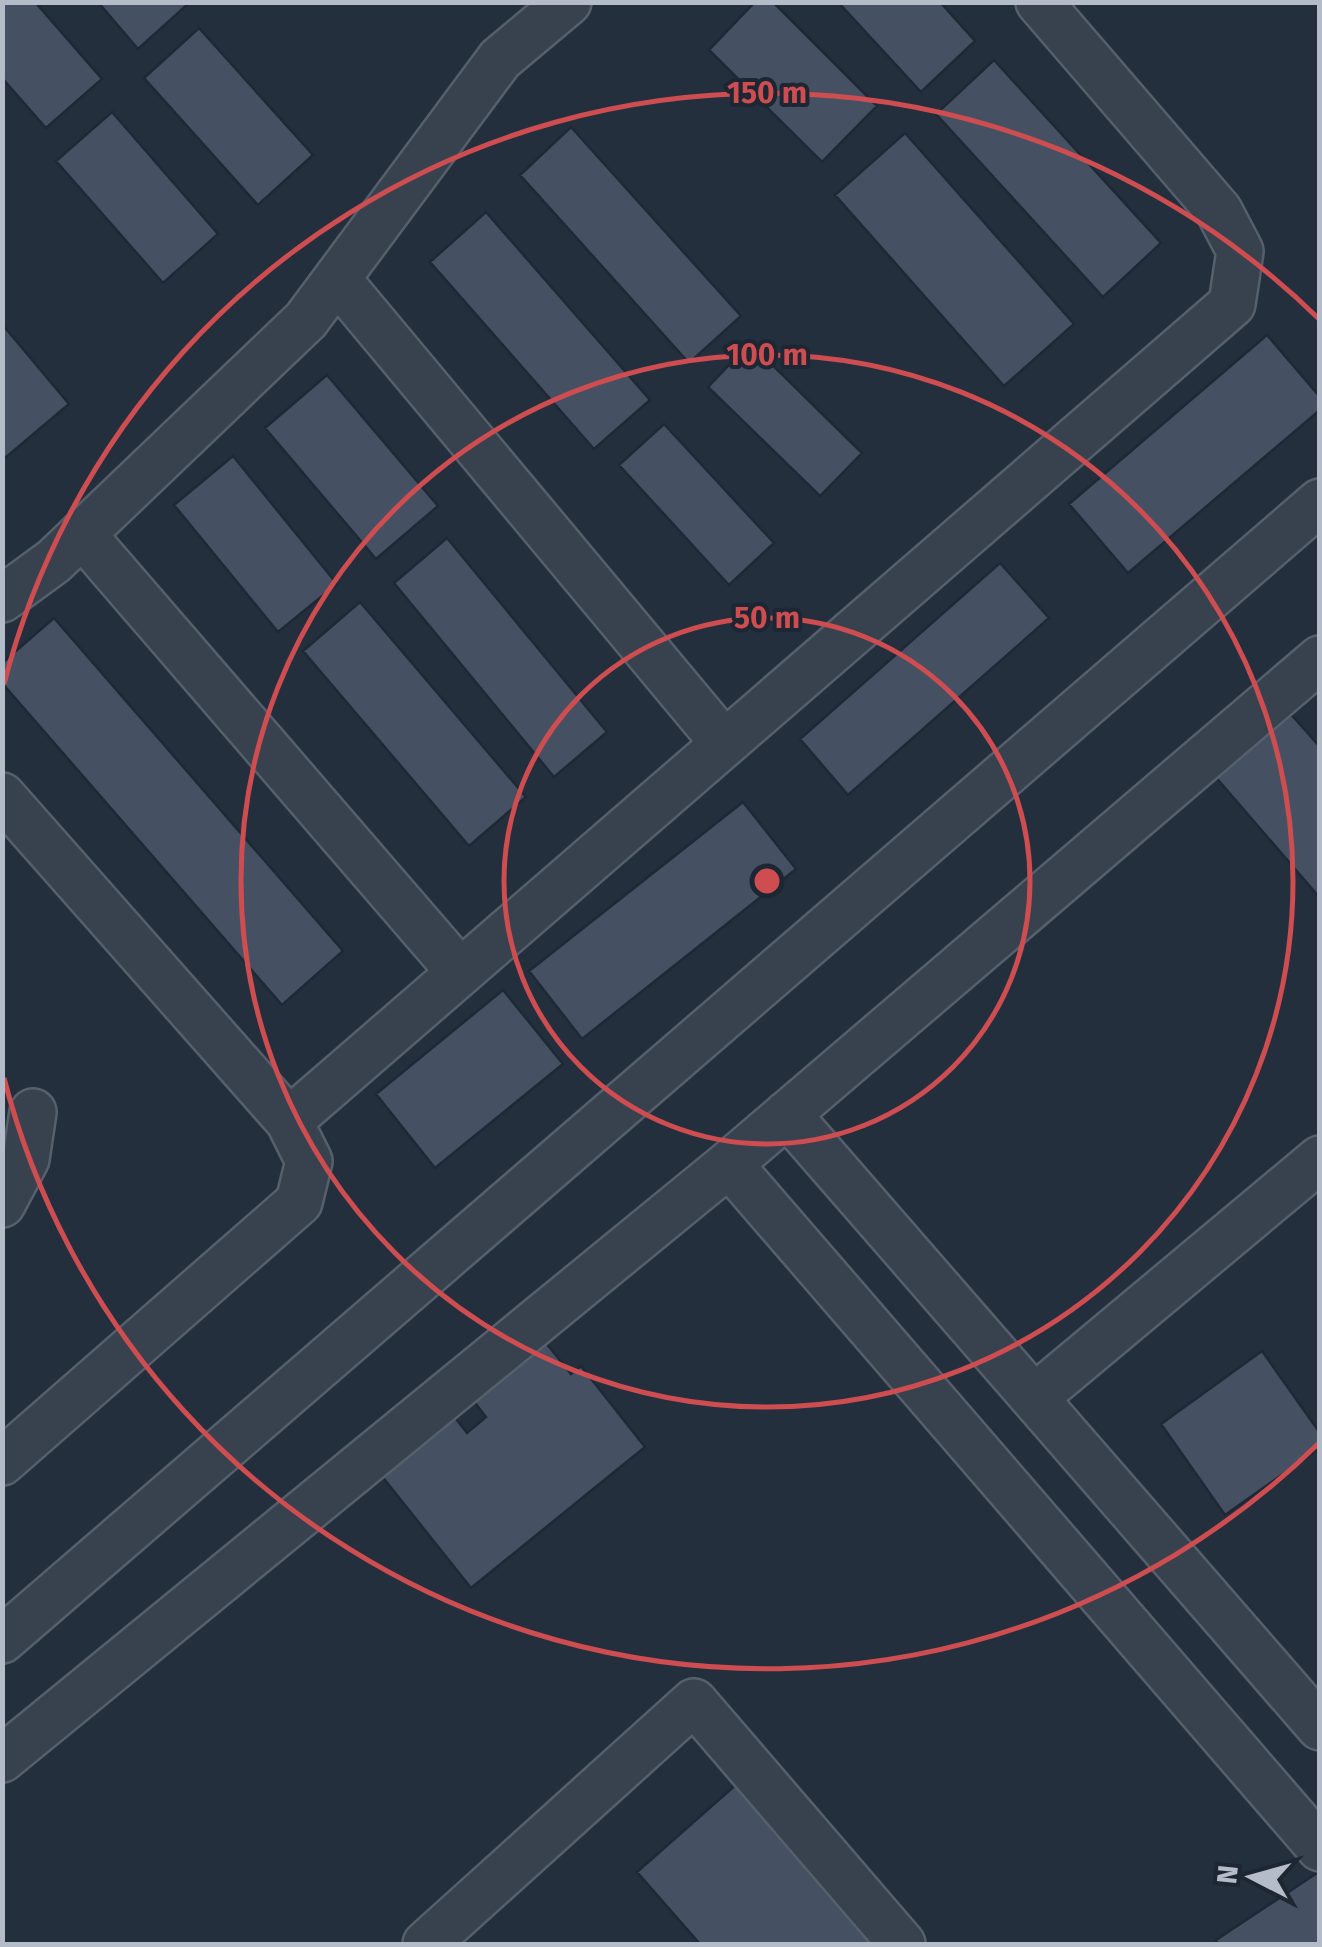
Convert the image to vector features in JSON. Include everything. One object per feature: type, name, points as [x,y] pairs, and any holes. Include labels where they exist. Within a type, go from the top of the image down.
[{"type":"street","points":[[2,599],[54,561],[306,320],[500,59],[568,2]]},
{"type":"street","points":[[289,1121],[1232,304],[1240,252],[1219,210],[1039,2]]},
{"type":"street","points":[[336,279],[724,743]]},
{"type":"street","points":[[2,1640],[1320,502]]},
{"type":"street","points":[[82,534],[460,972]]},
{"type":"street","points":[[2,1758],[730,1164],[1320,659]]},
{"type":"street","points":[[2,796],[289,1121],[310,1161],[299,1202],[2,1462]]},
{"type":"street","points":[[2,1204],[26,1159],[32,1112]]},
{"type":"street","points":[[788,1114],[1320,1727]]},
{"type":"street","points":[[1034,1398],[1319,1162]]},
{"type":"street","points":[[730,1164],[1320,1848]]},
{"type":"street","points":[[426,1944],[694,1702],[902,1944]]},
{"type":"building","points":[[2,2],[35,2],[102,79],[46,128],[2,78]]},
{"type":"building","points":[[98,2],[186,2],[188,4],[138,49]]},
{"type":"building","points":[[755,2],[773,2],[877,106],[822,162],[709,50]]},
{"type":"building","points":[[838,2],[940,2],[975,41],[921,92]]},
{"type":"building","points":[[199,28],[313,155],[258,205],[144,78]]},
{"type":"building","points":[[994,60],[1161,243],[1103,297],[936,114]]},
{"type":"building","points":[[112,112],[218,234],[163,283],[56,161]]},
{"type":"building","points":[[571,127],[741,316],[689,363],[520,175]]},
{"type":"building","points":[[905,133],[1074,324],[1004,386],[835,195]]},
{"type":"building","points":[[486,212],[650,400],[594,449],[430,262]]},
{"type":"building","points":[[2,324],[69,404],[5,458],[2,455]]},
{"type":"building","points":[[1267,335],[1320,397],[1320,410],[1128,573],[1069,504]]},
{"type":"building","points":[[750,343],[862,453],[820,496],[708,387]]},
{"type":"building","points":[[327,375],[438,506],[376,559],[265,428]]},
{"type":"building","points":[[664,424],[774,543],[729,585],[619,465]]},
{"type":"building","points":[[233,456],[337,584],[278,632],[174,505]]},
{"type":"building","points":[[447,538],[607,732],[554,777],[394,583]]},
{"type":"building","points":[[1000,563],[1049,618],[848,795],[800,739]]},
{"type":"building","points":[[360,602],[526,797],[469,846],[303,651]]},
{"type":"building","points":[[54,618],[343,951],[282,1005],[2,683],[2,663]]},
{"type":"building","points":[[1280,702],[1320,747],[1320,898],[1207,767]]},
{"type":"building","points":[[743,802],[796,869],[582,1039],[529,971]]},
{"type":"building","points":[[503,990],[563,1064],[435,1168],[376,1094]]},
{"type":"building","points":[[538,1333],[571,1374],[581,1366],[645,1447],[471,1588],[373,1465],[446,1406],[467,1433],[486,1417],[466,1391]]},
{"type":"building","points":[[1262,1351],[1320,1433],[1320,1448],[1225,1515],[1161,1424]]},
{"type":"building","points":[[739,1782],[898,1944],[700,1944],[637,1872]]},
{"type":"building","points":[[1320,1871],[1320,1944],[1218,1944],[1216,1940]]}]
